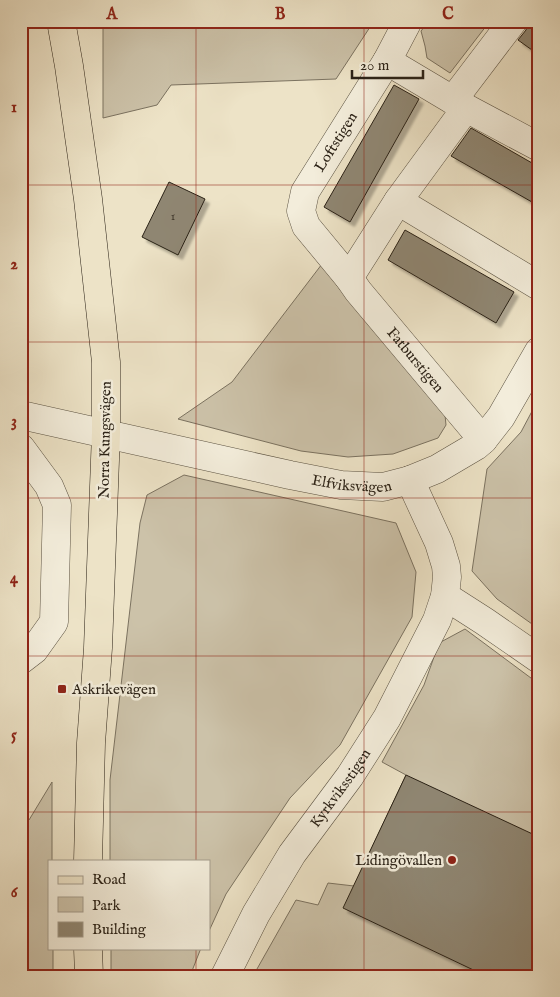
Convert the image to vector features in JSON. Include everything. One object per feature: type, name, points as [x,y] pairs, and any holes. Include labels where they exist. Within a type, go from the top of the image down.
[{"type":"main road","name":"Norra Kungsvägen","points":[[60,21],[69,66],[88,199],[106,362],[106,434],[88,860]]},
{"type":"main road","points":[[88,950],[88,976]]},
{"type":"street","name":"Loftstigen","points":[[306,226],[301,211],[304,192],[387,61],[408,21]]},
{"type":"street","points":[[350,278],[512,21]]},
{"type":"street","points":[[387,61],[460,104],[539,146]]},
{"type":"street","points":[[398,201],[539,286]]},
{"type":"street","name":"Fatburstigen","points":[[306,226],[483,440]]},
{"type":"street","name":"Elfviksvägen","points":[[106,434],[341,485],[383,487],[410,480],[437,469],[483,440],[501,418],[539,351]]},
{"type":"street","points":[[21,415],[106,434]]},
{"type":"street","points":[[21,448],[49,486],[58,505],[54,622],[34,650],[21,660]]},
{"type":"street","name":"Kyrkviksstigen","points":[[226,976],[256,914],[292,854],[350,776],[387,718],[437,620],[446,596],[446,566],[438,542],[410,480]]},
{"type":"street","points":[[446,596],[539,659]]},
{"type":"green space","points":[[103,21],[374,21],[336,79],[171,85],[157,105],[103,118]]},
{"type":"green space","points":[[429,21],[490,21],[450,73],[427,58],[421,31]]},
{"type":"green space","points":[[322,264],[445,415],[446,425],[438,438],[393,454],[348,457],[301,451],[178,419],[232,382]]},
{"type":"green space","points":[[539,398],[539,629],[497,599],[472,571],[487,469],[521,432]]},
{"type":"green space","points":[[184,475],[396,523],[416,572],[412,617],[340,745],[290,798],[226,894],[210,929],[210,860],[110,860],[110,780],[140,523],[147,495]]},
{"type":"green space","name":"Lidingövallen","points":[[465,629],[539,684],[539,976],[253,976],[296,900],[318,905],[328,883],[354,886],[406,775],[382,762],[424,685],[439,643]]},
{"type":"green space","points":[[52,782],[52,860],[48,860],[48,950],[53,950],[53,976],[21,976],[21,824],[29,820]]},
{"type":"green space","points":[[111,950],[200,950],[190,976],[111,976]]},
{"type":"building","points":[[528,21],[539,21],[539,55],[518,40],[526,30]]},
{"type":"building","points":[[394,85],[419,99],[350,222],[324,207]]},
{"type":"building","points":[[471,128],[539,167],[539,206],[451,156]]},
{"type":"building","points":[[169,182],[205,199],[178,255],[142,237]]},
{"type":"building","points":[[405,230],[514,292],[496,323],[388,260]]},
{"type":"building","name":"Lidingövallen","points":[[406,775],[539,837],[539,976],[486,976],[343,908]]},
{"type":"place","name":"Askrikevägen","points":[[62,689]]},
{"type":"place","name":"Lidingövallen","points":[[452,860]]}]
